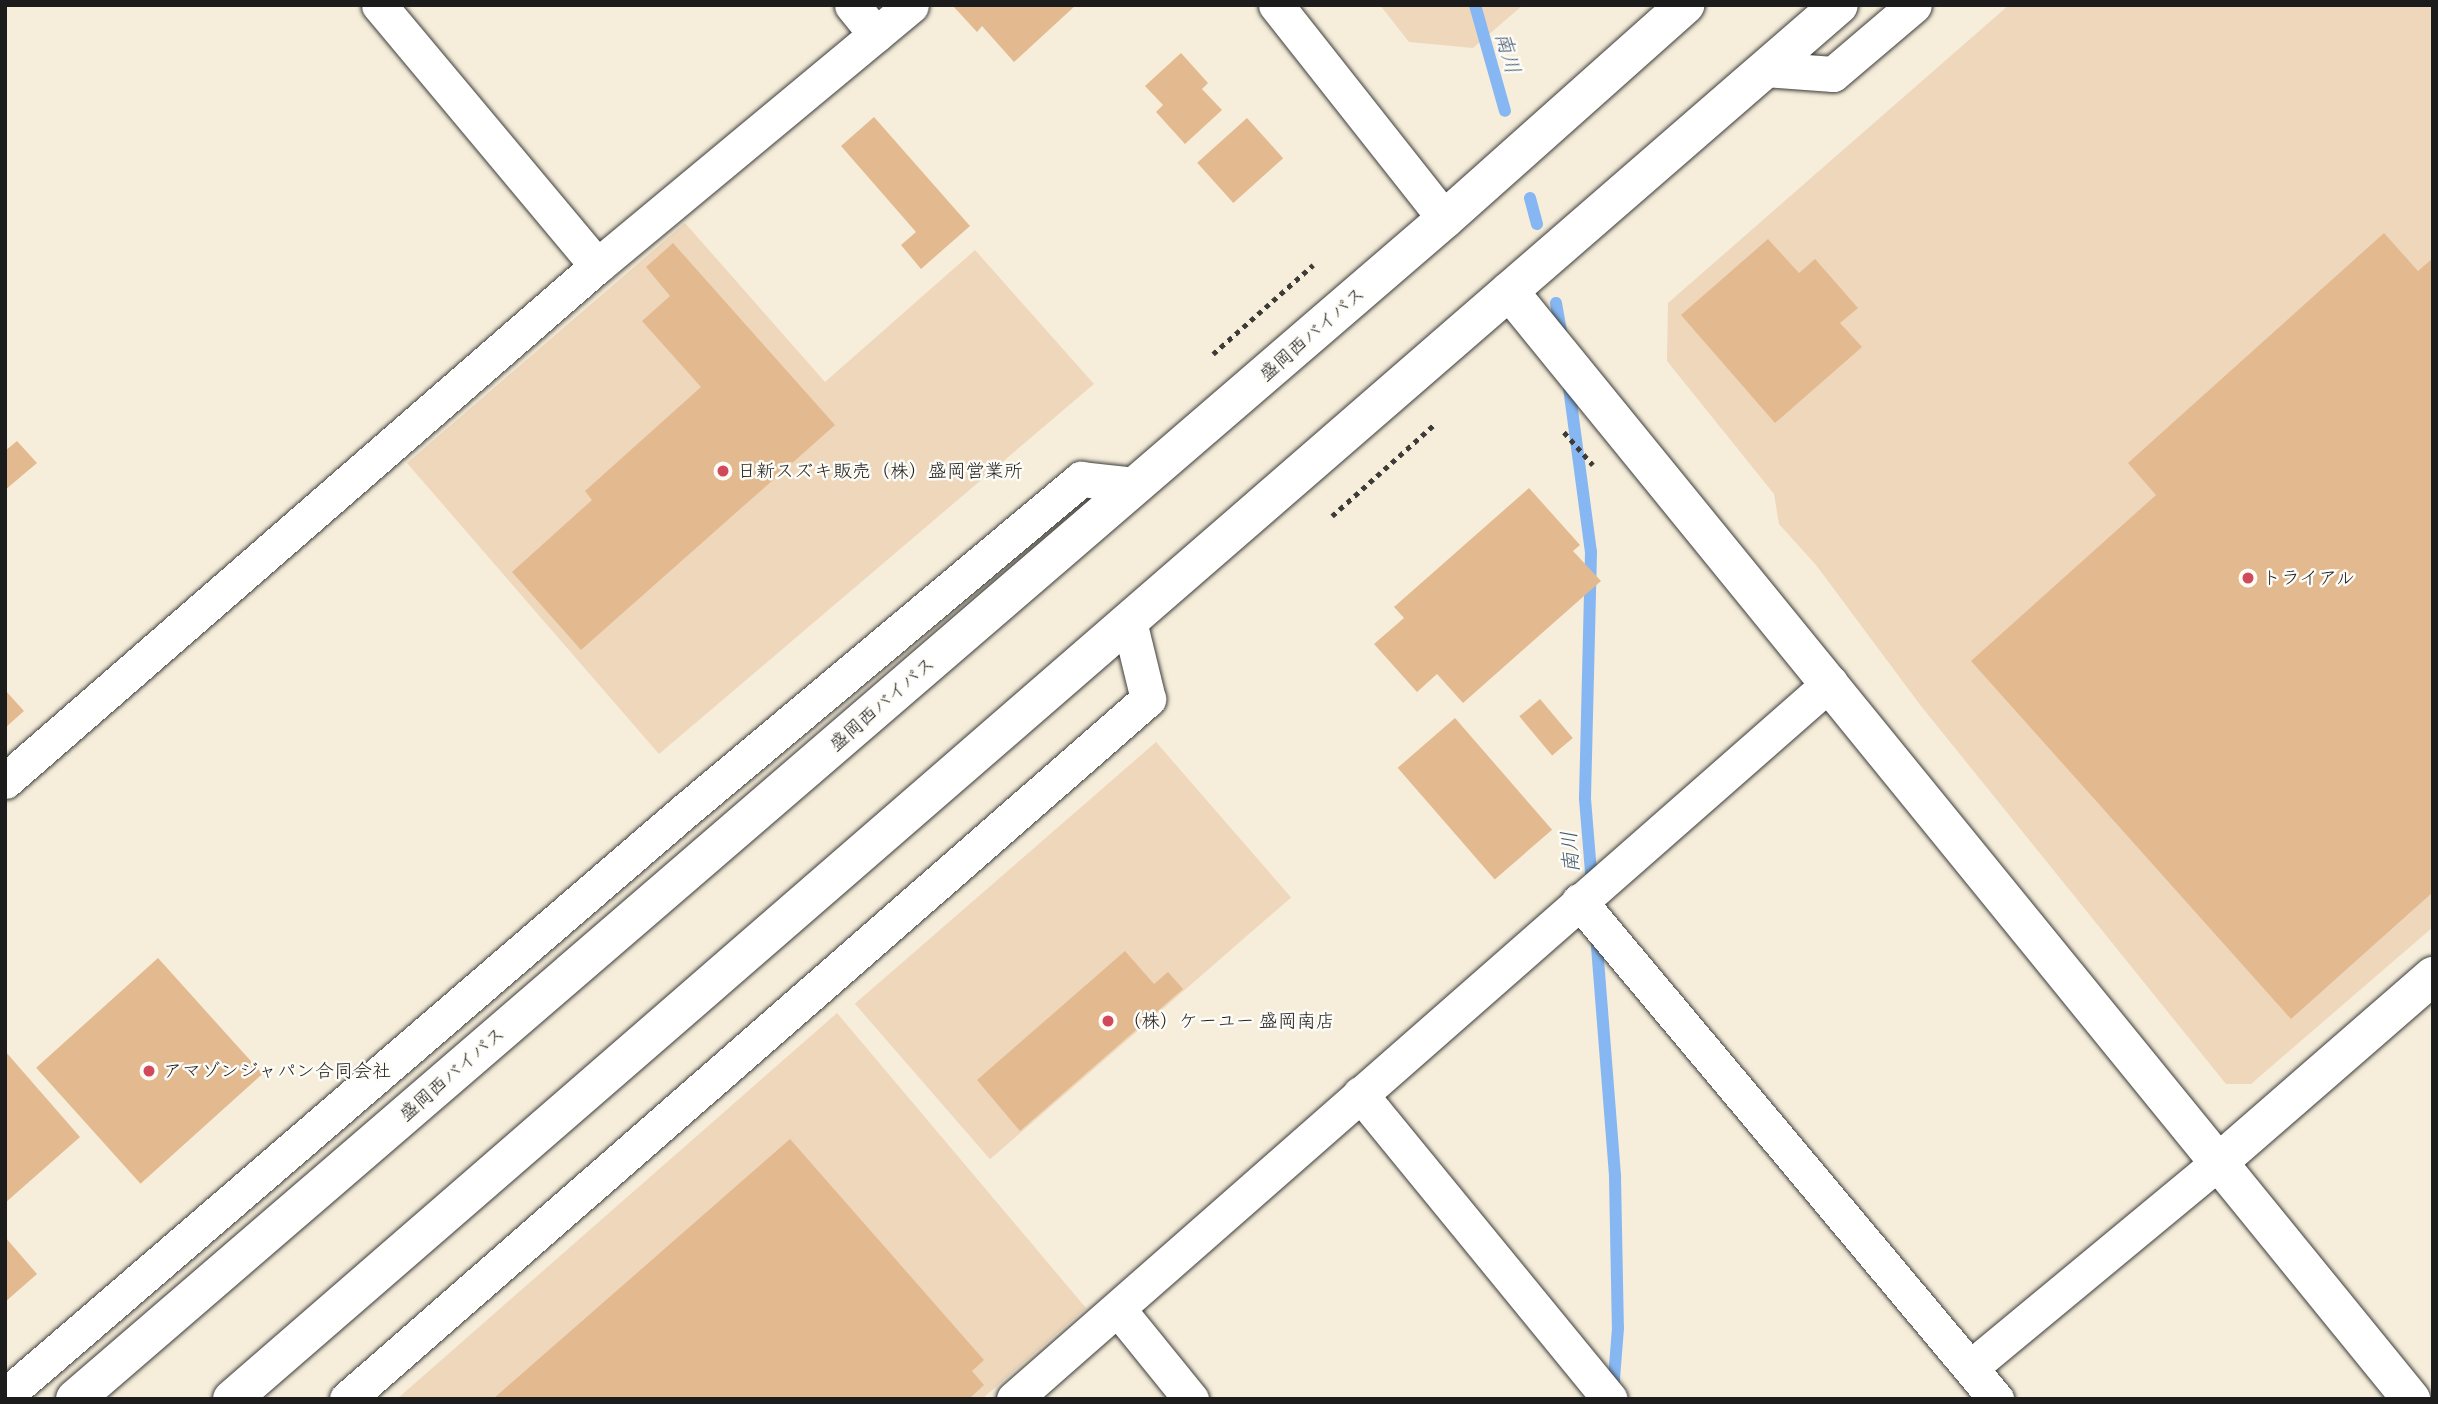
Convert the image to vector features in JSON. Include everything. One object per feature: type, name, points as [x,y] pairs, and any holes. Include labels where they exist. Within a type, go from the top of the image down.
[{"type":"main road","name":"盛岡西バイパス","points":[[75,1399],[1445,219],[1685,5]]},
{"type":"main road","points":[[232,1399],[1839,5]]},
{"type":"main road","points":[[1509,291],[2411,1399]]},
{"type":"main road","points":[[2219,1163],[2433,976]]},
{"type":"street","points":[[379,5],[597,267]]},
{"type":"street","points":[[852,5],[876,35]]},
{"type":"street","points":[[5,781],[597,267],[911,5]]},
{"type":"street","points":[[1276,5],[1445,219]]},
{"type":"street","points":[[1765,69],[1833,74],[1914,5]]},
{"type":"street","points":[[5,1396],[678,817],[1081,479],[1136,485]]},
{"type":"street","points":[[348,1399],[1148,699],[1129,621]]},
{"type":"street","points":[[1014,1399],[1830,682]]},
{"type":"street","points":[[1579,901],[1996,1399]]},
{"type":"street","points":[[1360,1094],[1609,1399]]},
{"type":"street","points":[[1971,1367],[2219,1163]]},
{"type":"street","points":[[1118,1309],[1191,1399]]},
{"type":"path","points":[[1213,354],[1313,265]]},
{"type":"path","points":[[1332,516],[1435,424]]},
{"type":"shaded area","points":[[1380,5],[1523,5],[1473,48],[1409,42]]},
{"type":"shaded area","points":[[2009,5],[2433,5],[2433,927],[2251,1084],[2226,1084],[1921,706],[1816,565],[1779,524],[1774,494],[1667,361],[1668,303]]},
{"type":"shaded area","points":[[685,223],[825,382],[975,250],[1094,384],[659,754],[407,463]]},
{"type":"shaded area","points":[[1156,742],[1291,897],[990,1159],[855,1004]]},
{"type":"shaded area","points":[[837,1013],[1086,1308],[982,1399],[397,1399]]},
{"type":"building","points":[[1076,5],[1014,62],[982,26],[977,32],[953,6]]},
{"type":"building","points":[[1181,53],[1208,83],[1202,89],[1222,110],[1185,144],[1156,112],[1163,105],[1145,86]]},
{"type":"building","points":[[874,117],[970,226],[921,269],[901,245],[916,232],[841,146]]},
{"type":"building","points":[[1247,118],[1283,158],[1233,203],[1197,163]]},
{"type":"building","name":"トライアル","points":[[2384,233],[2418,271],[2433,258],[2433,892],[2291,1019],[1971,661],[2156,495],[2128,463]]},
{"type":"building","points":[[1768,239],[1799,273],[1815,259],[1858,308],[1840,323],[1862,347],[1775,423],[1681,315]]},
{"type":"building","points":[[673,243],[835,425],[581,650],[512,572],[592,500],[585,491],[701,387],[642,321],[670,296],[646,267]]},
{"type":"building","points":[[17,441],[37,463],[5,490],[5,451]]},
{"type":"building","points":[[1529,488],[1580,545],[1573,551],[1601,581],[1463,703],[1437,674],[1417,692],[1374,644],[1404,618],[1394,607]]},
{"type":"building","points":[[5,690],[24,711],[5,728]]},
{"type":"building","points":[[1540,699],[1573,738],[1552,755],[1519,716]]},
{"type":"building","points":[[1455,718],[1552,830],[1495,880],[1398,768]]},
{"type":"building","points":[[1125,951],[1154,984],[1168,972],[1183,989],[1020,1131],[977,1080]]},
{"type":"building","name":"アマゾンジャパン合同会社","points":[[158,958],[262,1074],[141,1184],[36,1068]]},
{"type":"building","points":[[5,1051],[80,1137],[5,1203]]},
{"type":"building","points":[[790,1139],[984,1360],[972,1371],[984,1385],[969,1399],[493,1399]]},
{"type":"building","points":[[5,1237],[37,1274],[5,1302]]},
{"type":"waterway","name":"南川","points":[[1475,5],[1505,111]]},
{"type":"waterway","name":"南川","points":[[1530,198],[1537,224]]},
{"type":"waterway","name":"南川","points":[[1556,303],[1562,338]]},
{"type":"waterway","name":"南川","points":[[1568,380],[1591,552],[1585,799],[1592,885]]},
{"type":"waterway","name":"南川","points":[[1596,934],[1615,1177],[1618,1328],[1613,1391]]},
{"type":"place","name":"日新スズキ販売（株）盛岡営業所","points":[[723,471]]},
{"type":"place","name":"トライアル","points":[[2248,578]]},
{"type":"place","name":"（株）ケーユー 盛岡南店","points":[[1108,1021]]},
{"type":"place","name":"アマゾンジャパン合同会社","points":[[149,1071]]}]
